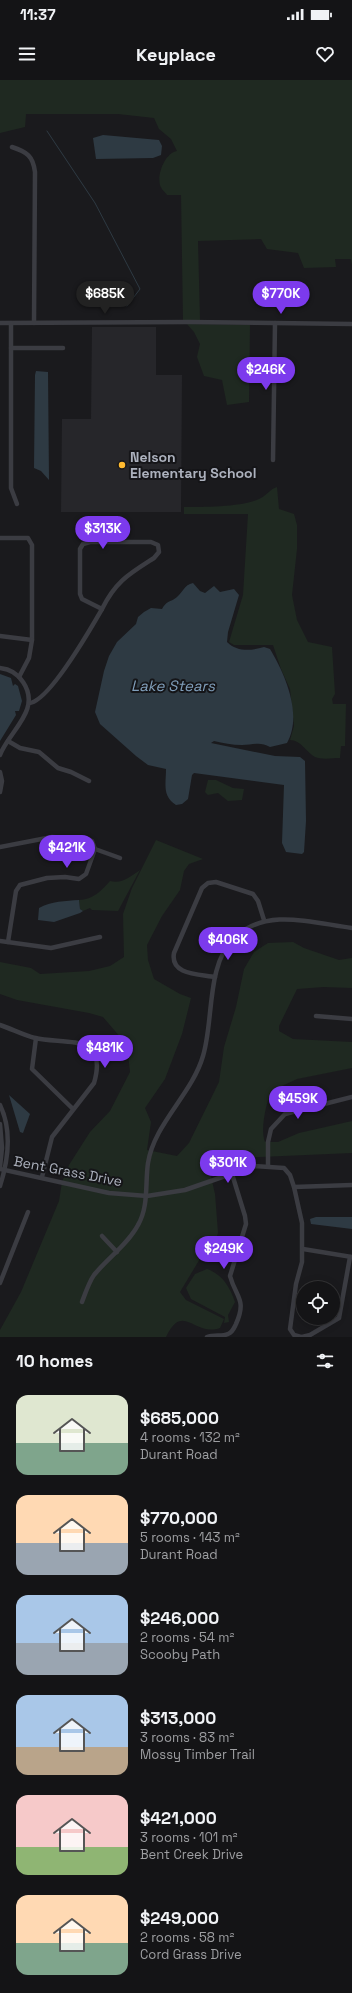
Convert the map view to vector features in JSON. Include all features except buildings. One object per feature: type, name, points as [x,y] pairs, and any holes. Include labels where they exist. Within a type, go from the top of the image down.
[{"type":"street","points":[[12,147],[29,154],[32,158],[35,172],[34,323]]},
{"type":"street","points":[[0,323],[352,324]]},
{"type":"street","points":[[11,323],[11,488],[17,504]]},
{"type":"street","points":[[273,460],[275,323]]},
{"type":"street","points":[[11,348],[62,348]]},
{"type":"street","points":[[0,538],[28,538],[32,545],[32,640],[29,658],[19,676]]},
{"type":"street","points":[[29,703],[35,702],[44,696],[60,676],[102,610],[110,594],[118,583],[154,558],[159,552],[158,545],[151,542],[90,542],[83,544],[80,549],[80,594],[82,599],[102,610]]},
{"type":"street","points":[[0,636],[32,640]]},
{"type":"street","points":[[0,668],[9,670],[19,676],[26,688],[29,703],[26,714],[0,755]]},
{"type":"street","points":[[8,741],[20,748],[39,752],[58,768],[71,772],[89,781]]},
{"type":"street","points":[[0,772],[2,780],[0,792]]},
{"type":"street","points":[[0,847],[52,837],[87,839],[92,841],[95,849],[86,874],[79,879],[65,877],[47,878],[20,885],[16,891],[8,942]]},
{"type":"street","points":[[95,849],[120,858]]},
{"type":"street","points":[[215,977],[180,970],[175,965],[173,959],[174,952],[202,888],[208,883],[216,882],[253,894],[258,901],[264,920]]},
{"type":"street","points":[[82,1302],[94,1276],[117,1252],[139,1225],[147,1196],[148,1162],[156,1137],[181,1101],[202,1058],[208,1035],[215,977],[220,959],[233,938],[244,930],[264,920],[285,919],[352,928]]},
{"type":"street","points":[[0,941],[51,948],[100,937]]},
{"type":"street","points":[[316,1016],[352,1018]]},
{"type":"street","points":[[0,1025],[36,1038],[76,1042],[89,1048],[95,1056],[97,1073],[94,1083],[52,1136],[42,1177]]},
{"type":"street","points":[[36,1038],[32,1069],[73,1109]]},
{"type":"street","points":[[268,1166],[268,1142],[271,1129],[285,1114],[352,1097]]},
{"type":"street","points":[[0,1105],[3,1111],[7,1133],[8,1151],[2,1169]]},
{"type":"street","points":[[0,1124],[2,1148],[0,1186]]},
{"type":"street","name":"Bent Grass Drive","points":[[2,1169],[109,1193],[147,1196],[185,1190],[254,1166],[284,1168],[290,1175],[294,1187],[302,1223],[303,1249],[290,1329],[294,1335],[301,1337],[310,1335],[339,1318],[351,1257]]},
{"type":"street","points":[[207,1337],[212,1335],[227,1335],[232,1331],[241,1311],[240,1298],[230,1276],[246,1224],[232,1174]]},
{"type":"street","points":[[294,1187],[352,1185]]},
{"type":"street","points":[[0,1283],[28,1212]]},
{"type":"street","points":[[102,1236],[117,1252]]},
{"type":"street","points":[[303,1249],[351,1257]]},
{"type":"shaded area","points":[[0,80],[352,80],[352,265],[351,259],[335,259],[336,267],[304,268],[298,253],[267,249],[261,239],[198,241],[200,320],[183,320],[181,195],[167,195],[162,189],[159,180],[161,170],[166,160],[177,151],[171,139],[159,129],[154,118],[118,114],[26,114],[25,127],[0,133]]},
{"type":"shaded area","points":[[187,324],[250,325],[249,402],[227,405],[222,380],[204,376],[197,357],[200,344],[194,332]]},
{"type":"shaded area","name":"Nelson Elementary School","points":[[92,327],[156,327],[156,375],[182,375],[181,512],[61,512],[62,419],[91,419]]},
{"type":"shaded area","points":[[277,487],[279,509],[294,514],[297,525],[297,549],[292,595],[297,620],[308,642],[332,647],[335,694],[332,699],[333,704],[346,704],[345,746],[341,746],[340,758],[324,759],[315,757],[300,744],[290,740],[294,726],[290,689],[273,645],[234,645],[229,642],[243,595],[248,514],[184,514],[184,507],[223,506],[251,502],[261,498]]},
{"type":"shaded area","points":[[208,780],[216,780],[233,788],[244,789],[242,800],[228,801],[218,793],[208,795],[205,792]]},
{"type":"shaded area","points":[[156,840],[203,859],[189,864],[184,871],[180,890],[162,916],[147,945],[148,960],[154,979],[180,994],[191,998],[182,1034],[165,1079],[145,1108],[151,1122],[147,1150],[177,1156],[189,1143],[219,1082],[224,1047],[236,1007],[244,969],[254,952],[268,943],[293,942],[304,948],[339,960],[352,958],[352,988],[323,987],[297,989],[279,1026],[279,1031],[293,1039],[352,1042],[352,1068],[297,1079],[271,1091],[263,1124],[265,1142],[278,1142],[299,1133],[352,1121],[352,1153],[238,1158],[222,1164],[210,1172],[215,1194],[218,1233],[215,1242],[201,1257],[180,1292],[186,1300],[224,1319],[220,1328],[203,1328],[184,1321],[178,1322],[172,1327],[166,1337],[0,1337],[0,1330],[21,1292],[59,1201],[62,1182],[69,1165],[90,1132],[110,1111],[130,1072],[127,1045],[103,1017],[89,1013],[17,1000],[0,994],[0,962],[31,968],[40,974],[89,971],[110,966],[124,957],[123,914],[132,888]]},
{"type":"shaded area","points":[[140,870],[118,911],[92,910],[90,908],[83,911],[80,909],[79,900],[84,900],[93,896],[110,881],[122,881]]},
{"type":"shaded area","points":[[207,1269],[217,1274],[225,1282],[233,1296],[235,1302],[228,1315],[229,1322],[224,1323],[225,1317],[191,1299],[186,1288],[195,1274]]},
{"type":"water","points":[[103,135],[159,140],[162,146],[161,155],[153,158],[96,159],[93,138]]},
{"type":"water","points":[[36,371],[48,372],[49,480],[41,471],[34,468]]},
{"type":"water","name":"Lake Stears","points":[[193,583],[200,591],[205,593],[214,586],[220,592],[234,589],[239,595],[228,632],[227,642],[235,648],[244,650],[264,647],[270,649],[286,682],[293,708],[291,732],[287,743],[270,747],[260,744],[238,745],[214,741],[211,743],[275,756],[300,757],[305,761],[306,821],[304,852],[302,854],[286,852],[282,843],[284,785],[194,773],[192,775],[188,799],[182,804],[176,805],[167,794],[165,785],[166,769],[148,765],[136,756],[100,724],[95,712],[104,671],[109,656],[117,642],[136,624],[138,617],[144,612],[151,608],[162,609],[168,602],[177,597],[186,587]]},
{"type":"water","points":[[0,674],[11,678],[13,686],[15,684],[18,686],[22,701],[19,711],[15,711],[16,715],[0,741]]},
{"type":"water","points":[[79,900],[80,909],[83,911],[80,913],[54,922],[38,920],[39,908],[48,904]]},
{"type":"water","points":[[9,1095],[30,1114],[23,1133],[20,1132]]},
{"type":"water","points":[[316,1217],[352,1217],[352,1229],[311,1224],[310,1219]]},
{"type":"waterway","points":[[47,131],[95,203],[140,289],[127,306]]},
{"type":"place","name":"Nelson Elementary School","points":[[122,465]]}]
